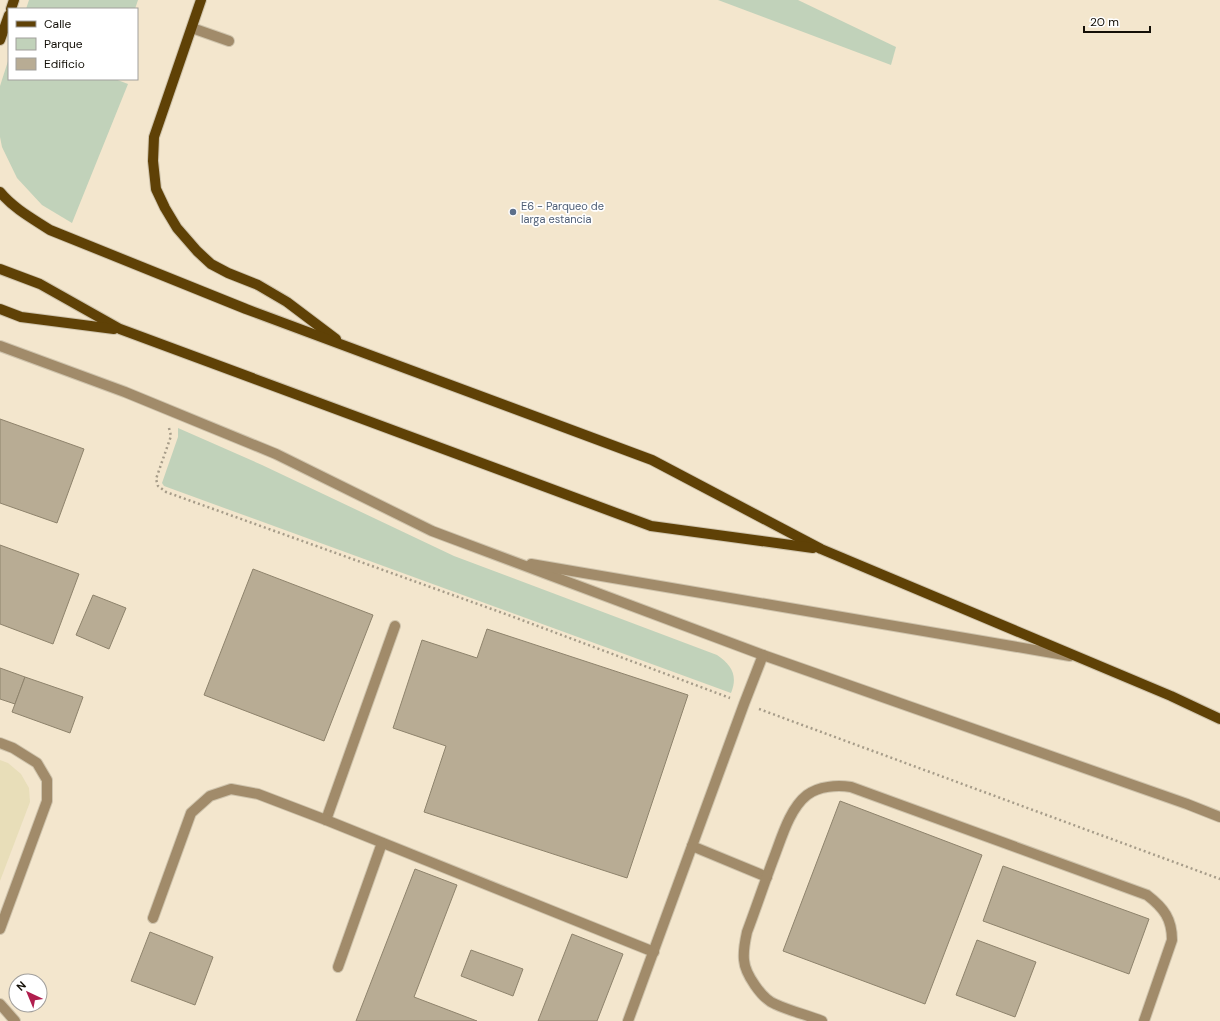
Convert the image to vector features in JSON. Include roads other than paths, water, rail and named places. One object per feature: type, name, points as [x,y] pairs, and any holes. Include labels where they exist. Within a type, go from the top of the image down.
[{"type":"main road","points":[[201,0],[154,137],[153,161],[156,189],[177,228],[197,251],[211,264],[228,273],[258,285],[288,302],[345,346]]},
{"type":"main road","points":[[0,40],[8,18]]},
{"type":"main road","points":[[0,192],[22,212],[50,230],[246,309],[652,460],[821,549],[1171,696],[1220,719]]},
{"type":"main road","points":[[0,269],[40,284],[120,330],[651,526],[821,549]]},
{"type":"main road","points":[[0,309],[21,317],[120,330]]},
{"type":"lane","points":[[192,28],[229,41]]},
{"type":"lane","points":[[0,346],[125,392],[269,451],[432,531],[762,655],[1187,804],[1220,817]]},
{"type":"lane","points":[[508,560],[1081,658]]},
{"type":"lane","points":[[326,820],[395,626]]},
{"type":"lane","points":[[628,1021],[762,655]]},
{"type":"lane","points":[[0,743],[13,748],[36,763],[47,780],[47,801],[0,930]]},
{"type":"lane","points":[[822,1021],[774,1004],[765,997],[746,971],[744,947],[747,932],[784,830],[792,814],[807,795],[819,790],[841,786],[851,787],[1147,895],[1156,902],[1168,919],[1172,930],[1172,940],[1144,1021]]},
{"type":"lane","points":[[153,918],[192,813],[210,796],[231,788],[258,794],[326,820],[654,952]]},
{"type":"lane","points":[[338,967],[382,843]]},
{"type":"lane","points":[[692,846],[767,877]]},
{"type":"lane","points":[[0,1004],[15,1021]]},
{"type":"place","name":"E6 - Parqueo de larga estancia","points":[[513,212]]}]
